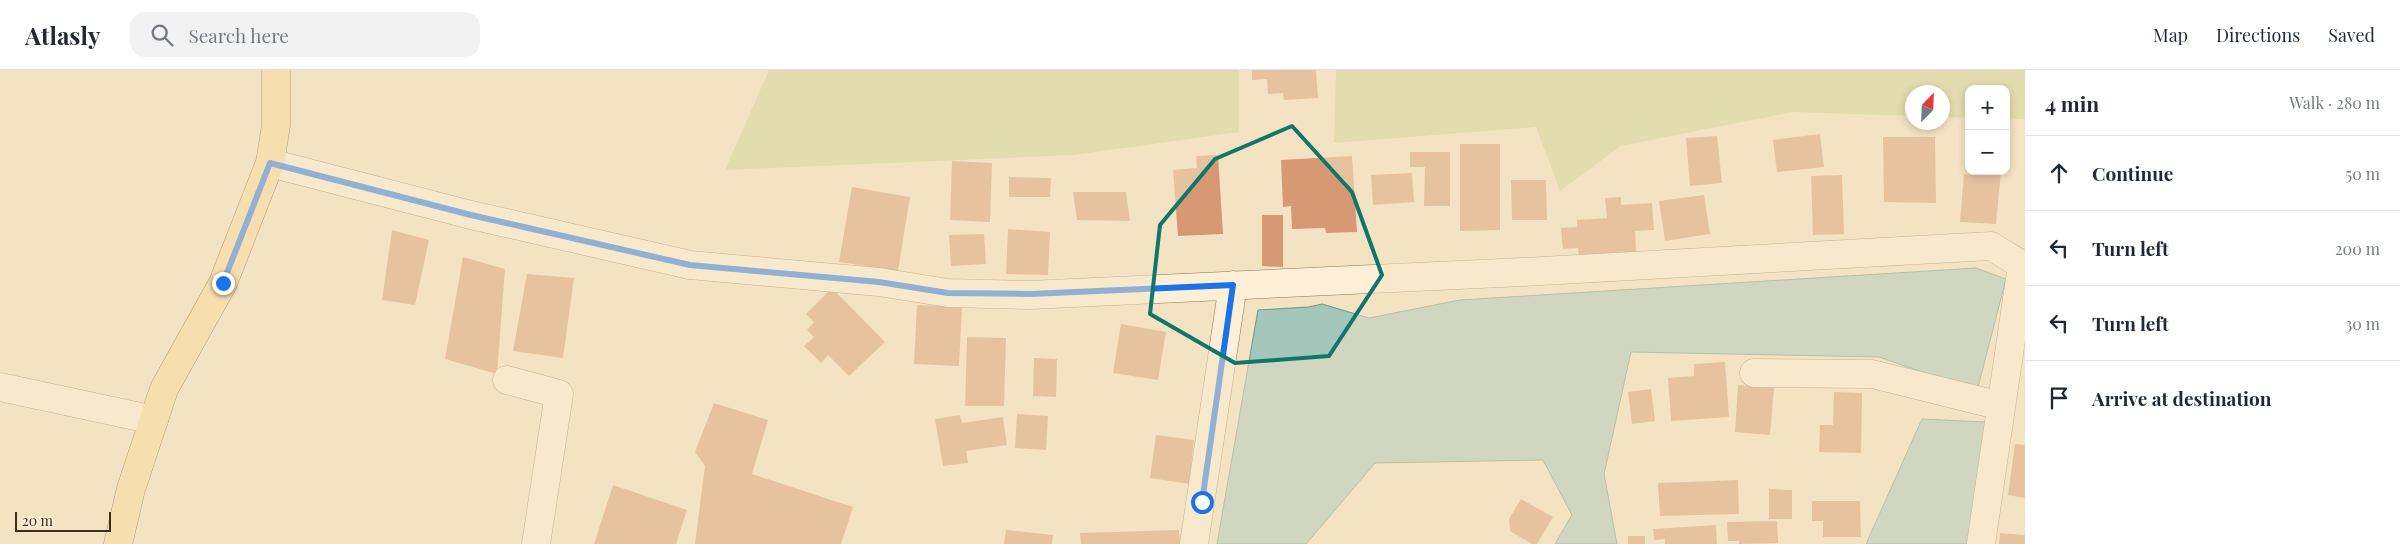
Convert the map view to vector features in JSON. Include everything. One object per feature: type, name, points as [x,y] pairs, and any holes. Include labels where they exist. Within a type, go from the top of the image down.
[{"type":"main road","points":[[118,544],[131,489],[164,389],[223,283],[270,163],[276,125],[276,70]]},
{"type":"street","points":[[270,163],[471,215],[690,265],[879,282],[948,293],[1030,294],[1523,272],[1992,246],[2022,265],[1981,544]]},
{"type":"street","points":[[1194,544],[1233,285]]},
{"type":"street","points":[[1754,373],[1872,374],[2001,406]]},
{"type":"street","points":[[507,380],[559,394],[536,544]]},
{"type":"street","points":[[0,387],[154,420]]},
{"type":"highlighted area","points":[[1292,126],[1352,192],[1382,275],[1329,356],[1235,363],[1150,314],[1160,225],[1215,159]]},
{"type":"green space","points":[[769,70],[1239,70],[1239,132],[1074,155],[725,170]]},
{"type":"green space","points":[[1336,70],[2025,70],[2025,119],[2010,119],[2010,85],[1965,85],[1965,118],[1950,117],[1950,85],[1905,85],[1905,116],[1793,112],[1621,146],[1560,191],[1536,127],[1334,143]]},
{"type":"water","points":[[1976,268],[2006,279],[1977,391],[1879,357],[1631,352],[1604,474],[1617,544],[1555,544],[1572,515],[1543,460],[1375,463],[1306,544],[1217,544],[1258,310],[1309,307],[1322,304],[1369,318],[1460,300]]},
{"type":"water","points":[[1922,419],[1986,422],[1969,544],[1866,544]]},
{"type":"building","points":[[1252,70],[1316,70],[1318,98],[1284,100],[1283,93],[1268,94],[1267,79],[1252,80]]},
{"type":"building","points":[[1820,134],[1824,167],[1777,172],[1773,140]]},
{"type":"building","points":[[1717,136],[1722,183],[1690,186],[1686,138]]},
{"type":"building","points":[[1883,137],[1935,137],[1936,203],[1884,202]]},
{"type":"building","points":[[1460,144],[1500,144],[1500,230],[1460,231]]},
{"type":"building","points":[[1410,152],[1450,152],[1450,206],[1424,206],[1425,167],[1410,167]]},
{"type":"building","points":[[1218,155],[1223,234],[1178,236],[1173,170],[1197,168],[1196,156]]},
{"type":"building","points":[[1352,156],[1357,232],[1326,233],[1325,228],[1292,229],[1291,206],[1283,207],[1281,160]]},
{"type":"building","points":[[952,161],[992,163],[990,222],[950,220]]},
{"type":"building","points":[[1412,173],[1414,202],[1373,205],[1371,175]]},
{"type":"building","points":[[1964,174],[2001,175],[1996,224],[1960,222]]},
{"type":"building","points":[[1842,175],[1844,234],[1813,235],[1811,176]]},
{"type":"building","points":[[1009,177],[1051,178],[1050,197],[1009,197]]},
{"type":"building","points":[[1511,180],[1546,180],[1547,220],[1512,220]]},
{"type":"building","points":[[852,187],[910,197],[898,271],[839,262]]},
{"type":"building","points":[[1073,192],[1126,192],[1130,221],[1077,220]]},
{"type":"building","points":[[1704,195],[1710,234],[1665,241],[1659,201]]},
{"type":"building","points":[[1621,197],[1621,205],[1652,203],[1654,230],[1635,231],[1636,253],[1579,257],[1578,248],[1563,249],[1561,228],[1577,227],[1577,220],[1607,218],[1605,198]]},
{"type":"building","points":[[1262,215],[1283,215],[1283,267],[1262,266]]},
{"type":"building","points":[[1008,229],[1050,232],[1048,275],[1006,274]]},
{"type":"building","points":[[392,230],[429,240],[415,305],[382,300]]},
{"type":"building","points":[[984,234],[986,264],[951,266],[949,235]]},
{"type":"building","points":[[463,257],[505,269],[497,374],[445,359]]},
{"type":"building","points":[[527,274],[574,278],[563,358],[513,351]]},
{"type":"building","points":[[832,288],[885,342],[849,376],[828,355],[821,363],[804,346],[814,337],[807,330],[814,322],[806,314]]},
{"type":"building","points":[[917,305],[962,307],[959,366],[914,364]]},
{"type":"building","points":[[1121,324],[1166,332],[1158,380],[1113,373]]},
{"type":"building","points":[[967,337],[1006,338],[1004,406],[965,406]]},
{"type":"building","points":[[1034,358],[1057,359],[1056,397],[1033,396]]},
{"type":"building","points":[[1725,362],[1729,417],[1671,421],[1668,378],[1694,376],[1694,364]]},
{"type":"building","points":[[1738,385],[1774,388],[1770,435],[1735,432]]},
{"type":"building","points":[[1651,389],[1655,421],[1632,424],[1628,392]]},
{"type":"building","points":[[1834,392],[1862,393],[1861,453],[1819,452],[1820,425],[1833,425]]},
{"type":"building","points":[[714,403],[768,420],[752,474],[853,507],[841,544],[695,544],[705,466],[695,452]]},
{"type":"building","points":[[1017,414],[1048,416],[1046,450],[1015,448]]},
{"type":"building","points":[[960,415],[962,423],[1003,417],[1007,445],[966,451],[968,463],[943,466],[935,419]]},
{"type":"building","points":[[1156,435],[1194,440],[1189,484],[1150,478]]},
{"type":"building","points":[[2015,444],[2025,445],[2025,498],[2008,495]]},
{"type":"building","points":[[1738,480],[1739,514],[1660,516],[1658,483]]},
{"type":"building","points":[[613,485],[687,510],[676,544],[594,544]]},
{"type":"building","points":[[1769,489],[1792,490],[1792,519],[1769,519]]},
{"type":"building","points":[[1521,499],[1553,517],[1537,544],[1532,544],[1510,531],[1509,519]]},
{"type":"building","points":[[1812,501],[1860,501],[1861,537],[1823,537],[1823,521],[1812,521]]},
{"type":"building","points":[[1777,521],[1778,543],[1739,544],[1739,541],[1728,541],[1727,522]]},
{"type":"building","points":[[1716,525],[1717,544],[1665,544],[1665,539],[1654,540],[1653,529]]},
{"type":"building","points":[[1006,530],[1053,535],[1052,544],[1004,544]]},
{"type":"building","points":[[1179,530],[1180,544],[1081,544],[1080,533]]},
{"type":"building","points":[[2000,533],[2025,535],[2025,544],[1999,544]]},
{"type":"building","points":[[1628,536],[1645,536],[1645,544],[1628,544]]},
{"type":"route","points":[[223,283],[270,163],[471,215],[690,265],[879,282],[948,293],[1030,294],[1233,285],[1202,502]]}]
